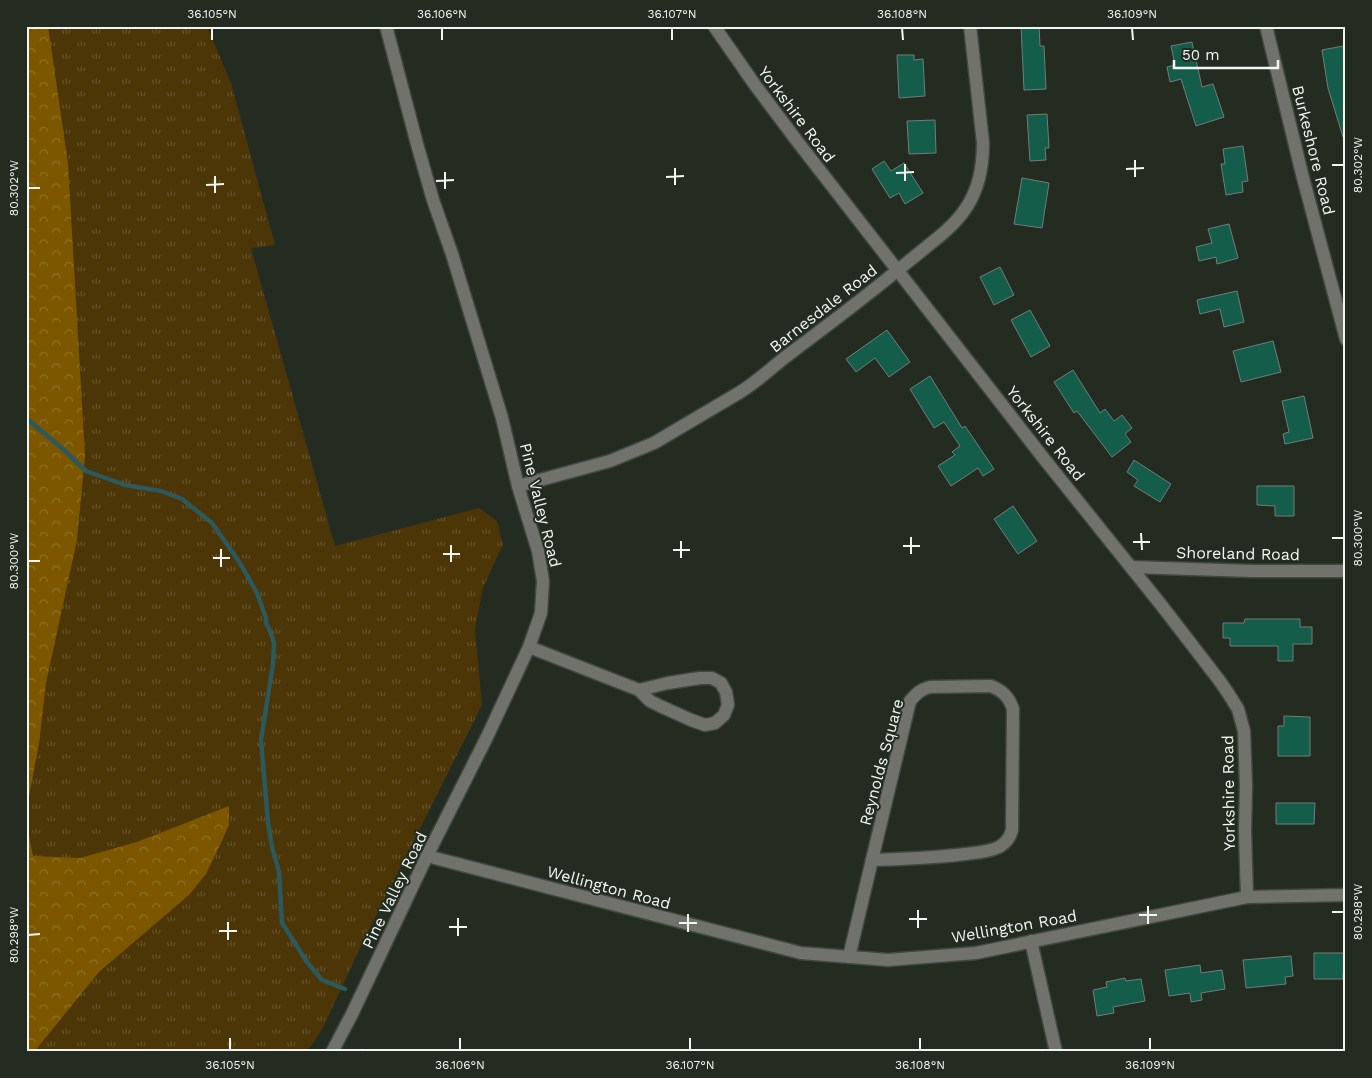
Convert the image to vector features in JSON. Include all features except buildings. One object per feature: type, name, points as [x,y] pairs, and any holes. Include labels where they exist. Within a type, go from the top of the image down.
[{"type":"street","name":"Pine Valley Road","points":[[332,1052],[487,737],[529,647],[541,613],[543,581],[538,552],[518,486],[502,418],[428,181],[386,26]]},
{"type":"street","name":"Yorkshire Road","points":[[714,26],[797,142],[1045,460],[1220,680],[1238,709],[1244,732],[1247,897]]},
{"type":"street","name":"Barnesdale Road","points":[[518,486],[610,461],[654,443],[749,387],[786,356],[898,270],[959,218],[968,206],[976,189],[983,158],[970,26]]},
{"type":"street","name":"Burkeshore Road","points":[[1266,26],[1302,174],[1346,339]]},
{"type":"street","name":"Shoreland Road","points":[[1130,567],[1252,571],[1346,571]]},
{"type":"street","points":[[529,647],[639,690],[650,701],[705,725],[715,723],[724,715],[728,705],[726,692],[721,683],[712,678],[668,683],[639,690]]},
{"type":"street","name":"Reynolds Square","points":[[849,957],[872,860],[910,701],[917,693],[930,687],[991,686],[999,689],[1010,701],[1013,709],[1012,830],[1010,837],[997,848],[976,853],[943,857],[872,860]]},
{"type":"street","name":"Wellington Road","points":[[427,856],[801,953],[888,960],[976,953],[1247,897],[1346,895]]},
{"type":"street","points":[[1032,942],[1056,1052]]},
{"type":"green space","points":[[26,26],[207,26],[231,83],[275,245],[251,248],[335,546],[479,508],[497,521],[503,544],[483,588],[475,630],[482,705],[360,948],[323,1028],[307,1052],[26,1052]]},
{"type":"green space","points":[[26,26],[48,26],[68,163],[85,456],[77,540],[46,683],[39,744],[26,812]]},
{"type":"green space","points":[[229,806],[229,825],[206,874],[189,895],[99,972],[34,1052],[26,1052],[26,820],[33,856],[80,858],[137,842]]},
{"type":"waterway","points":[[26,418],[86,471],[125,485],[161,491],[182,499],[212,523],[240,563],[257,593],[274,643],[273,664],[261,740],[268,822],[279,872],[282,923],[307,962],[322,980],[345,989]]}]
